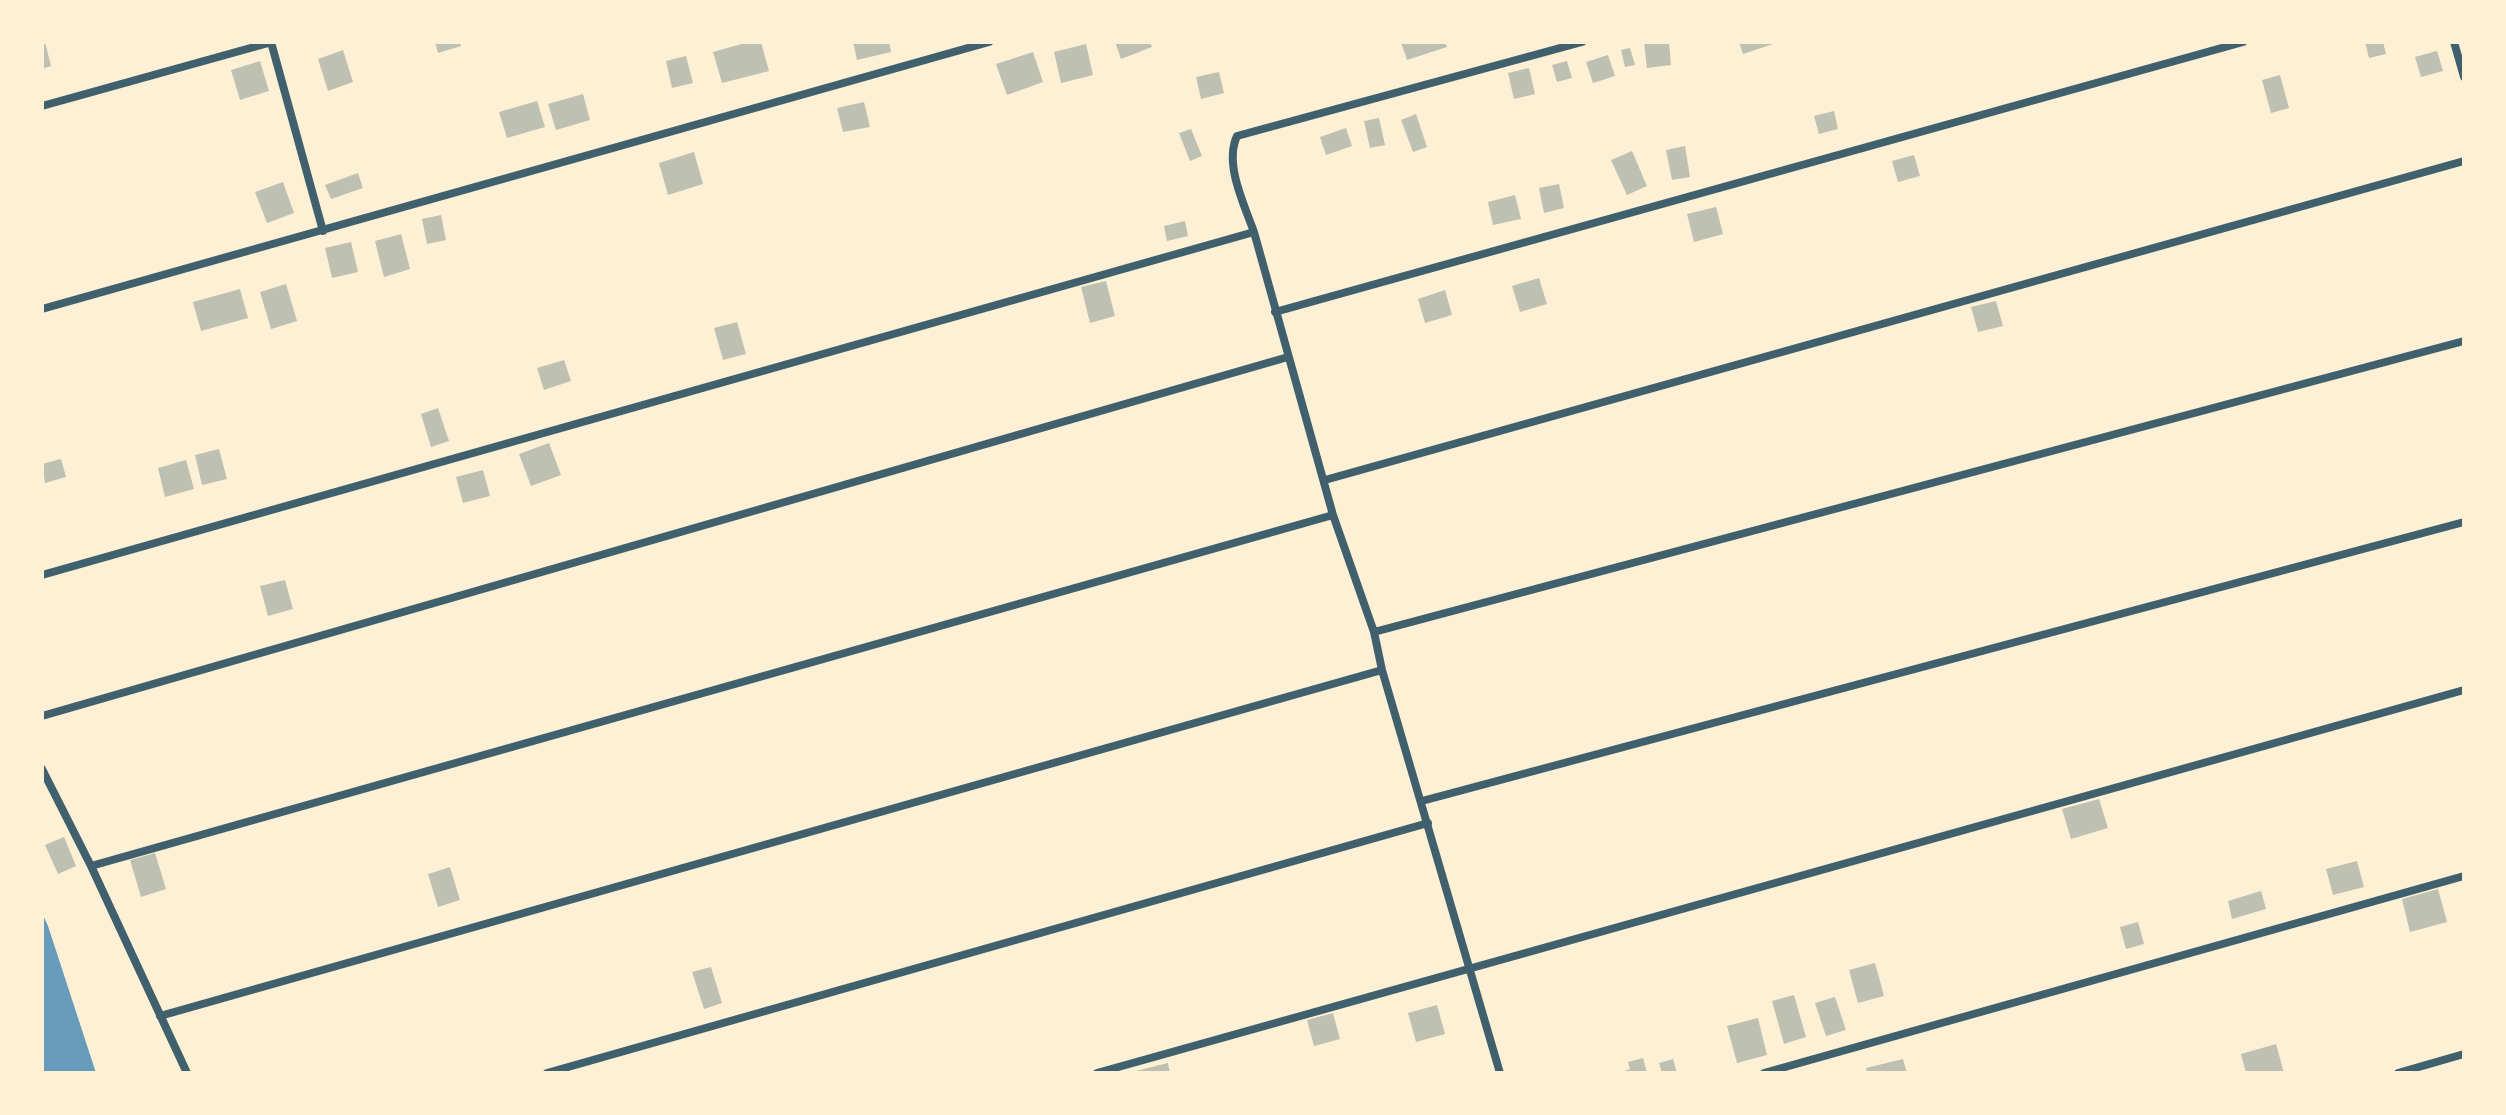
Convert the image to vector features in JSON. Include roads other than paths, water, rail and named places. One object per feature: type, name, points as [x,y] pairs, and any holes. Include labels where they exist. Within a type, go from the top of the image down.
[{"type":"street","points":[[42,106],[271,42],[323,231]]},
{"type":"street","points":[[42,309],[989,42]]},
{"type":"street","points":[[1500,1073],[1382,670],[1374,632],[1333,515],[1254,232],[1241,198],[1232,147],[1237,136],[1582,42]]},
{"type":"street","points":[[1275,312],[2243,42]]},
{"type":"street","points":[[2454,42],[2464,77]]},
{"type":"street","points":[[1325,480],[2464,161]]},
{"type":"street","points":[[42,575],[1254,232]]},
{"type":"street","points":[[1374,632],[2464,341]]},
{"type":"street","points":[[42,716],[1288,357]]},
{"type":"street","points":[[91,866],[1333,515]]},
{"type":"street","points":[[1422,801],[2464,522]]},
{"type":"street","points":[[160,1016],[1382,670]]},
{"type":"street","points":[[1097,1073],[2464,690]]},
{"type":"street","points":[[42,769],[91,866],[187,1073]]},
{"type":"street","points":[[547,1073],[1428,823]]},
{"type":"street","points":[[1764,1073],[2464,876]]},
{"type":"street","points":[[2398,1073],[2464,1054]]},
{"type":"water","points":[[42,913],[48,926],[96,1073],[42,1073]]}]
